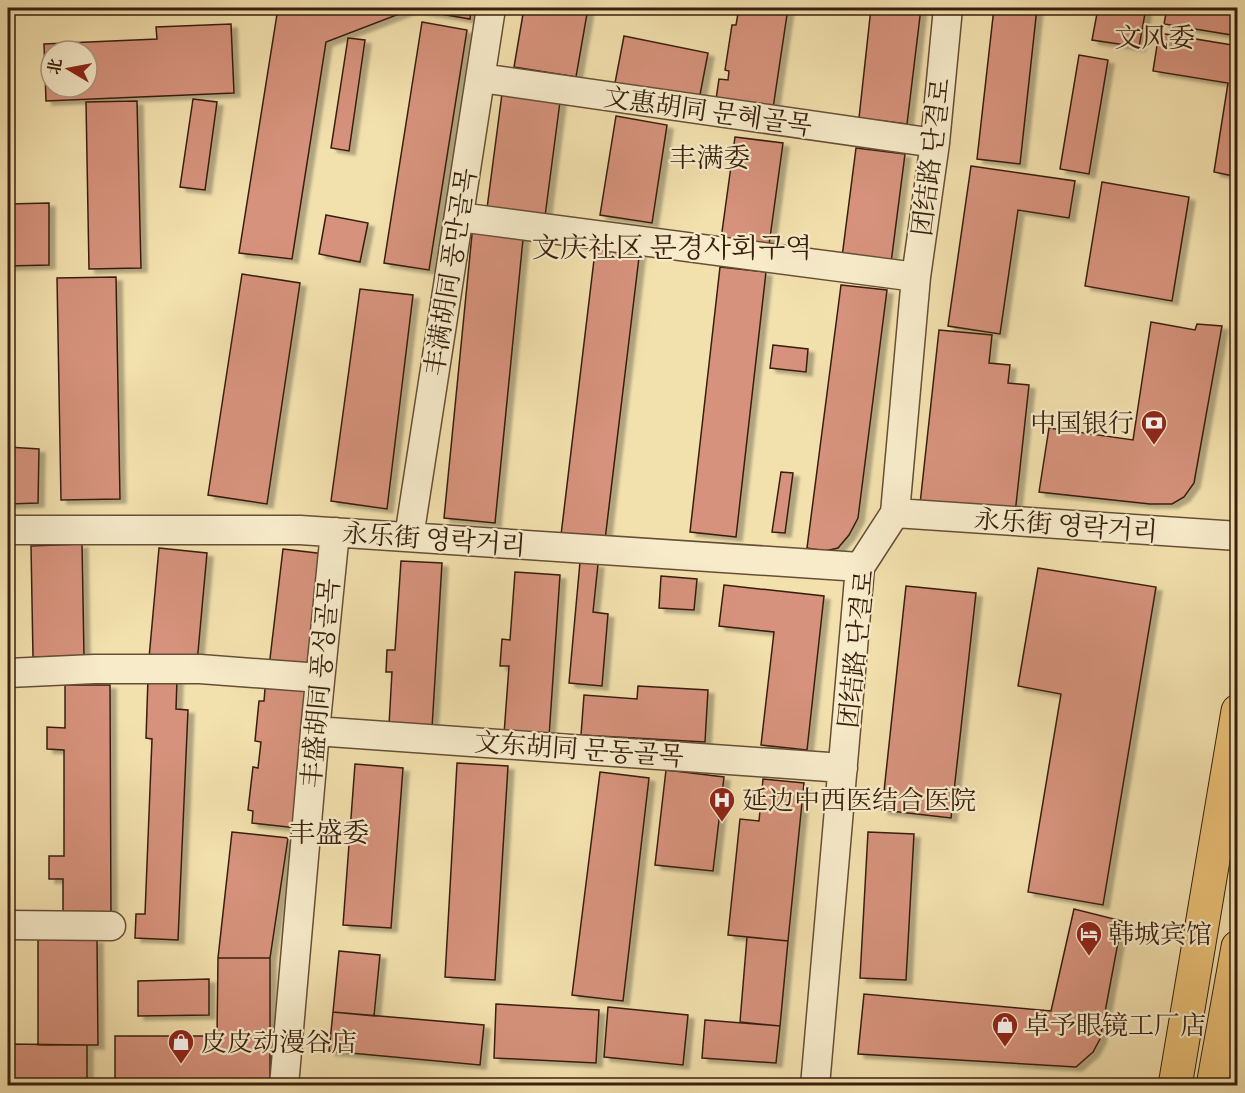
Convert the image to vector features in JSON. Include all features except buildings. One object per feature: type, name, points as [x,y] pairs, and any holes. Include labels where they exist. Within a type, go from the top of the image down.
[{"type":"main road","points":[[1175,1086],[1238,711]]},
{"type":"main road","points":[[1213,1086],[1238,947]]},
{"type":"street","name":"丰满胡同 풍만골목","points":[[409,537],[491,8]]},
{"type":"street","name":"团结路 단결로","points":[[815,1086],[860,567],[895,513],[916,277],[935,143],[948,8]]},
{"type":"street","name":"文惠胡同 문혜골목","points":[[481,78],[935,143]]},
{"type":"street","points":[[459,217],[916,277]]},
{"type":"street","name":"永乐街 영락거리","points":[[895,513],[1238,536]]},
{"type":"street","name":"永乐街 영락거리","points":[[8,530],[300,530],[860,567]]},
{"type":"street","name":"丰盛胡同 풍성골목","points":[[284,1086],[334,532]]},
{"type":"street","points":[[8,674],[94,669],[200,669],[320,678]]},
{"type":"street","name":"文东胡同 문동골목","points":[[315,731],[843,768]]},
{"type":"street","points":[[8,925],[111,926]]},
{"type":"place","name":"中国银行","points":[[1154,446]]},
{"type":"place","name":"延边中西医结合医院","points":[[722,823]]},
{"type":"place","name":"韩城宾馆","points":[[1089,957]]},
{"type":"place","name":"卓予眼镜工厂店","points":[[1005,1048]]},
{"type":"place","name":"皮皮动漫谷店","points":[[181,1065]]},
{"type":"district","name":"文风委","points":[[1155,38]]},
{"type":"district","name":"丰满委","points":[[710,158]]},
{"type":"district","name":"文庆社区 문경사회구역","points":[[672,247]]},
{"type":"district","name":"丰盛委","points":[[329,833]]}]
